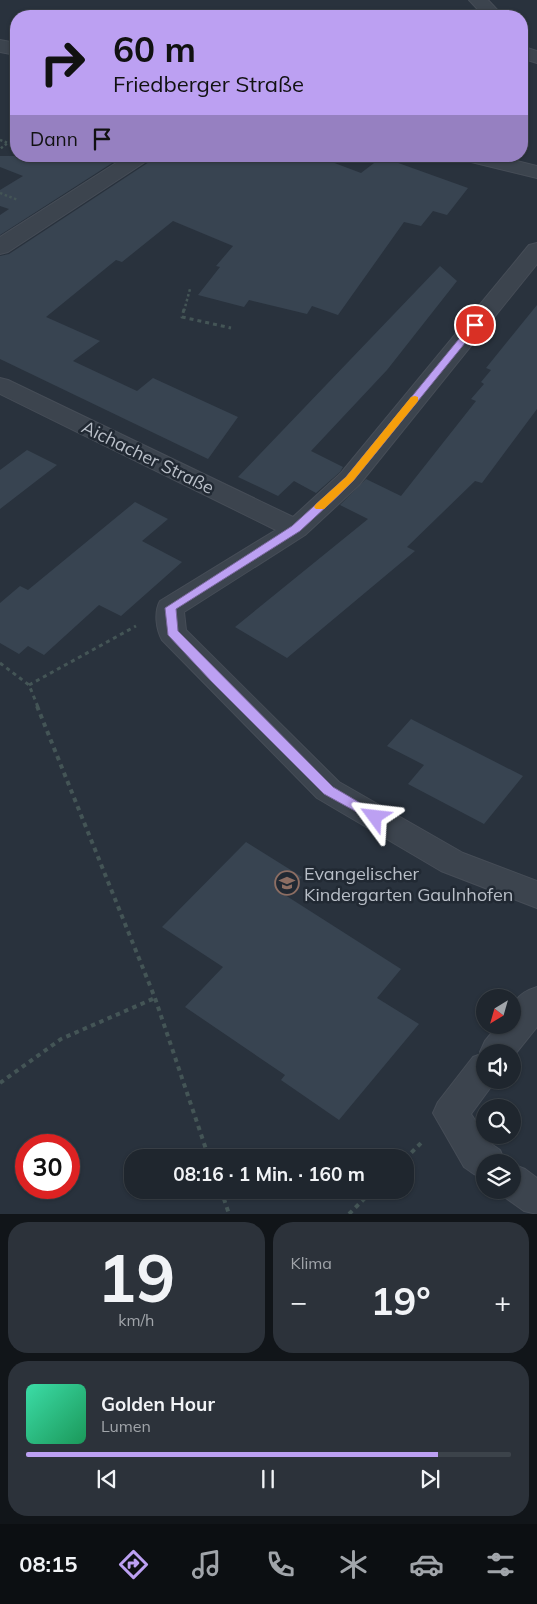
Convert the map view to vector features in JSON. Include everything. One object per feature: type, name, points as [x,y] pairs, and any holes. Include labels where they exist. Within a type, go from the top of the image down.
[{"type":"street","points":[[478,0],[488,10]]},
{"type":"street","points":[[0,247],[132,162]]},
{"type":"street","points":[[495,162],[537,172]]},
{"type":"street","points":[[537,250],[350,479],[296,529],[170,608],[172,632],[328,790],[452,862],[537,895]]},
{"type":"street","name":"Aichacher Straße","points":[[0,385],[296,529]]},
{"type":"street","points":[[503,1044],[537,1001]]},
{"type":"street","points":[[476,1080],[451,1113],[476,1154]]},
{"type":"street","points":[[521,1187],[537,1199]]},
{"type":"path","points":[[0,140],[8,143],[0,149]]},
{"type":"path","points":[[190,289],[182,316],[231,328]]},
{"type":"path","points":[[29,685],[170,608]]},
{"type":"path","points":[[0,663],[29,685],[155,998],[206,1149]]},
{"type":"path","points":[[0,1083],[60,1039],[155,998]]},
{"type":"path","points":[[223,1199],[229,1214]]},
{"type":"path","points":[[349,1214],[365,1199]]},
{"type":"building","points":[[0,156],[10,156],[10,162],[114,162],[0,235],[0,215],[9,209],[0,206],[0,190],[23,176],[0,167]]},
{"type":"building","points":[[149,162],[332,162],[361,173],[375,162],[396,162],[468,188],[447,215],[433,211],[421,226],[404,222],[338,315],[312,306],[307,314],[249,300],[244,307],[198,295],[220,267],[216,266],[233,246],[173,221],[122,262],[116,260],[46,317],[100,341],[73,361],[137,391],[153,378],[238,417],[208,459],[0,359],[0,256],[9,254]]},
{"type":"building","points":[[440,266],[457,281],[387,370],[311,451],[343,467],[340,472],[316,493],[294,481],[278,496],[238,477]]},
{"type":"building","points":[[537,305],[537,409],[482,483],[475,481],[407,547],[415,551],[287,658],[235,627],[368,519],[340,505],[366,479],[401,496],[476,401],[471,399],[484,384],[481,382],[491,370],[486,368]]},
{"type":"building","points":[[27,450],[57,465],[0,509],[0,470]]},
{"type":"building","points":[[135,502],[168,519],[142,541],[182,562],[121,616],[99,605],[44,655],[28,646],[19,654],[0,643],[0,603],[20,586],[28,590]]},
{"type":"building","points":[[411,719],[523,776],[484,824],[408,784],[424,765],[387,746]]},
{"type":"building","points":[[246,842],[302,877],[285,895],[401,969],[377,998],[419,1024],[339,1120],[281,1080],[285,1075],[185,1007],[223,967],[162,927]]},
{"type":"slow traffic","points":[[320,507],[350,479],[415,399]]},
{"type":"place","name":"Evangelischer Kindergarten Gaulnhofen","points":[[287,883]]},
{"type":"route","points":[[375,817],[328,790],[215,678],[172,632],[170,608],[296,529],[336,492],[350,479],[475,325]]}]
